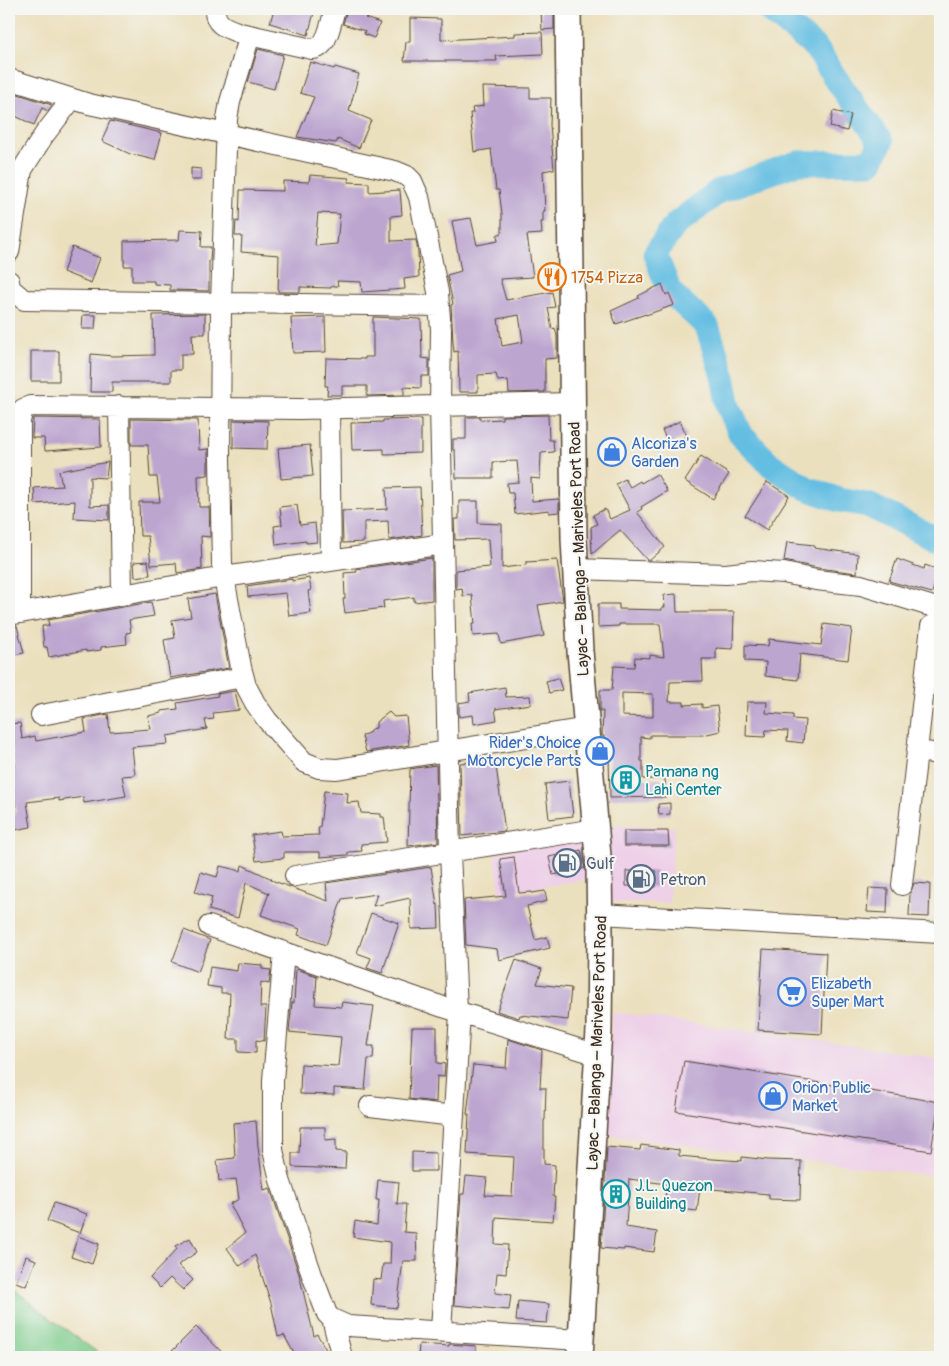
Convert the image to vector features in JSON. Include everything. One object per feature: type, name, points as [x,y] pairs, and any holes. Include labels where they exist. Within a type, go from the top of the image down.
[{"type":"main road","name":"Layac – Balanga – Mariveles Port Road","points":[[568,9],[575,569],[599,867],[600,914],[598,1055],[581,1349]]},
{"type":"street","points":[[214,9],[214,15],[218,22],[229,29],[302,48],[317,49],[320,48],[325,40],[336,9]]},
{"type":"street","points":[[250,35],[230,102],[227,119],[221,303],[220,408],[222,564],[246,686],[267,720],[298,756],[313,767],[325,769],[337,769],[587,728]]},
{"type":"street","points":[[9,80],[72,100],[395,171],[407,176],[412,181],[419,197],[438,292],[441,329],[440,406],[447,750],[450,852],[459,1012],[441,1331]]},
{"type":"street","points":[[9,252],[22,170],[44,134],[72,100]]},
{"type":"street","points":[[9,281],[10,288],[24,300],[439,306]]},
{"type":"street","points":[[443,544],[224,577],[14,614],[21,412],[26,407],[36,405],[329,408],[573,403]]},
{"type":"street","points":[[119,406],[122,595]]},
{"type":"street","points":[[329,408],[331,561]]},
{"type":"street","points":[[575,569],[726,574],[752,571],[784,573],[816,580],[861,584],[936,618],[917,751],[902,885]]},
{"type":"street","points":[[41,715],[243,677]]},
{"type":"street","points":[[917,751],[940,754]]},
{"type":"street","points":[[296,876],[596,829]]},
{"type":"street","points":[[600,914],[940,933]]},
{"type":"street","points":[[209,926],[459,1012],[598,1055]]},
{"type":"street","points":[[284,952],[273,1080],[273,1150],[280,1180],[327,1314],[332,1319],[348,1326],[441,1331],[581,1349]]},
{"type":"street","points":[[370,1106],[454,1116]]},
{"type":"street","points":[[332,1319],[342,1357]]},
{"type":"shaded area","points":[[605,825],[675,827],[669,903],[606,902]]},
{"type":"shaded area","points":[[583,838],[590,879],[500,893],[494,852]]},
{"type":"shaded area","name":"Orion Public Market","points":[[612,1012],[940,1058],[940,1177],[604,1135]]},
{"type":"green space","points":[[9,1285],[50,1318],[104,1357],[9,1357]]},
{"type":"building","points":[[274,9],[315,9],[308,35],[270,23]]},
{"type":"building","points":[[347,9],[368,9],[365,18],[380,23],[374,38],[364,34],[365,31],[343,24]]},
{"type":"building","points":[[541,9],[554,9],[554,29],[542,30]]},
{"type":"building","points":[[410,18],[441,19],[441,40],[515,36],[515,33],[542,32],[543,54],[496,56],[497,61],[404,61],[406,42],[410,42]]},
{"type":"building","points":[[258,49],[283,55],[274,89],[248,82]]},
{"type":"building","points":[[310,62],[359,74],[349,111],[371,120],[359,148],[338,139],[336,143],[297,137],[314,97],[300,93]]},
{"type":"building","points":[[482,87],[530,88],[530,98],[551,98],[550,125],[554,169],[543,171],[545,211],[543,211],[543,222],[541,222],[542,234],[527,235],[533,277],[500,279],[506,300],[552,292],[555,307],[548,308],[552,329],[555,328],[557,336],[557,358],[545,359],[545,392],[509,393],[508,380],[498,381],[496,374],[478,375],[478,392],[459,392],[458,351],[454,352],[451,305],[453,304],[447,275],[461,271],[452,221],[471,218],[477,245],[498,241],[497,235],[502,233],[499,190],[496,190],[491,149],[474,152],[470,113],[473,113],[472,108],[483,106]],"holes":[[[519,315],[523,342],[502,346],[498,319]]]},
{"type":"building","points":[[9,91],[52,105],[48,111],[42,108],[34,125],[9,113]]},
{"type":"building","points":[[833,111],[851,115],[847,131],[830,127]]},
{"type":"building","points":[[110,121],[162,133],[155,160],[130,154],[102,141]]},
{"type":"building","points":[[191,168],[201,169],[201,180],[191,180]]},
{"type":"building","points":[[310,175],[349,178],[348,182],[369,183],[369,192],[400,190],[402,215],[391,216],[391,241],[416,240],[419,277],[404,279],[405,289],[362,292],[361,282],[337,281],[338,286],[332,286],[331,288],[300,287],[300,292],[278,292],[279,255],[241,252],[242,236],[235,236],[236,221],[239,222],[240,190],[283,191],[283,181],[309,182]],"holes":[[[318,213],[340,214],[337,244],[315,246]]]},
{"type":"building","points":[[180,230],[202,231],[201,247],[211,247],[209,291],[170,290],[170,285],[154,284],[154,281],[132,281],[132,266],[124,266],[124,241],[179,240]]},
{"type":"building","points":[[72,247],[100,258],[91,283],[63,272]]},
{"type":"building","points":[[662,284],[666,295],[669,293],[674,305],[616,324],[611,311],[639,298],[638,296]]},
{"type":"building","points":[[205,314],[205,334],[192,334],[193,354],[181,354],[181,370],[171,370],[171,382],[112,382],[112,392],[90,392],[91,354],[113,356],[154,355],[153,315]]},
{"type":"building","points":[[83,315],[96,315],[95,329],[82,329]]},
{"type":"building","points":[[325,317],[326,352],[293,353],[291,318]]},
{"type":"building","points":[[373,317],[421,319],[422,358],[429,359],[429,376],[421,376],[421,388],[404,387],[404,395],[367,396],[367,386],[342,386],[342,395],[327,395],[328,386],[325,386],[326,358],[365,359],[365,357],[373,357]]},
{"type":"building","points":[[31,351],[59,351],[59,381],[31,381]]},
{"type":"building","points":[[548,415],[549,440],[553,440],[554,452],[541,453],[540,479],[531,478],[532,501],[559,499],[559,512],[549,513],[549,510],[515,514],[513,493],[508,493],[507,483],[519,482],[517,461],[493,462],[493,478],[456,478],[453,439],[466,439],[466,417],[480,417],[480,420],[502,419],[502,416]]},
{"type":"building","points":[[33,418],[100,419],[101,447],[45,451],[44,438],[32,438]]},
{"type":"building","points":[[131,419],[198,420],[199,450],[208,449],[208,475],[198,476],[199,507],[209,507],[210,537],[201,536],[202,569],[177,573],[176,563],[151,565],[148,536],[140,536],[139,502],[160,502],[157,477],[150,477],[148,445],[131,445]]},
{"type":"building","points":[[421,419],[421,453],[384,454],[384,449],[352,450],[351,423]]},
{"type":"building","points":[[233,420],[268,421],[267,449],[233,448]]},
{"type":"building","points":[[680,421],[687,436],[669,445],[662,430]]},
{"type":"building","points":[[310,445],[313,476],[281,479],[278,448]]},
{"type":"building","points":[[701,456],[729,474],[713,499],[685,481]]},
{"type":"building","points":[[108,462],[106,478],[90,477],[90,506],[109,505],[109,520],[74,518],[75,501],[35,504],[34,488],[62,486],[59,471]]},
{"type":"building","points":[[657,474],[667,491],[641,507],[642,509],[637,512],[665,547],[650,560],[647,560],[620,530],[592,554],[591,527],[597,524],[593,515],[605,509],[610,519],[630,510],[616,484],[625,479],[630,487]]},
{"type":"building","points":[[767,482],[789,496],[767,530],[745,516]]},
{"type":"building","points":[[420,487],[422,535],[389,540],[388,521],[364,522],[364,542],[343,543],[342,511],[387,509],[386,488]]},
{"type":"building","points":[[459,501],[478,501],[478,523],[502,524],[502,568],[526,565],[526,562],[557,560],[563,601],[538,605],[544,636],[501,644],[499,634],[473,636],[472,624],[475,624],[472,595],[463,596],[462,588],[456,589],[456,570],[490,567],[488,539],[455,540],[454,519],[459,519]]},
{"type":"building","points":[[297,505],[300,525],[315,523],[317,542],[306,543],[306,541],[276,545],[274,526],[282,525],[280,507]]},
{"type":"building","points":[[787,542],[814,545],[814,548],[858,554],[857,573],[784,561]]},
{"type":"building","points":[[432,558],[432,600],[414,602],[414,597],[383,601],[384,608],[345,613],[343,599],[345,599],[344,573],[357,572],[356,569]]},
{"type":"building","points":[[897,559],[924,569],[925,565],[939,570],[932,593],[889,581]]},
{"type":"building","points":[[148,561],[150,575],[135,577],[134,562]]},
{"type":"building","points":[[309,578],[311,590],[308,591],[311,613],[289,616],[286,593],[248,597],[247,586]]},
{"type":"building","points":[[215,594],[229,668],[170,678],[164,640],[175,638],[172,620],[191,617],[188,599]]},
{"type":"building","points":[[676,594],[677,612],[734,612],[733,649],[716,648],[716,659],[702,659],[703,681],[670,682],[669,702],[684,702],[684,705],[702,704],[702,708],[717,706],[720,731],[703,735],[650,735],[650,738],[641,737],[643,779],[665,779],[666,797],[610,798],[609,757],[604,757],[604,736],[602,736],[603,711],[600,711],[600,690],[612,690],[614,666],[634,667],[635,657],[650,658],[650,655],[664,657],[660,624],[619,624],[619,626],[598,627],[598,604],[619,604],[619,609],[662,610],[662,607],[665,607],[664,595]],"holes":[[[622,693],[653,694],[653,717],[622,716]]]},
{"type":"building","points":[[151,602],[154,616],[129,620],[131,632],[126,633],[127,644],[101,647],[101,650],[86,652],[86,650],[49,657],[47,647],[44,647],[42,626],[49,626],[48,620]]},
{"type":"building","points":[[824,624],[852,628],[848,660],[800,654],[798,680],[765,676],[766,662],[745,661],[745,645],[768,646],[769,639],[821,645]]},
{"type":"building","points":[[17,626],[24,653],[9,656],[9,627]]},
{"type":"building","points":[[558,678],[562,690],[549,693],[546,681]]},
{"type":"building","points":[[505,687],[506,697],[530,696],[531,704],[495,709],[497,720],[474,724],[473,715],[459,717],[459,703],[470,701],[469,693]]},
{"type":"building","points":[[235,691],[239,710],[213,713],[214,719],[205,720],[207,729],[167,736],[168,744],[132,747],[135,775],[122,776],[126,796],[84,803],[83,797],[59,801],[59,798],[27,802],[31,827],[9,831],[9,816],[15,815],[14,812],[16,812],[11,767],[14,767],[12,746],[9,746],[9,724],[20,723],[22,739],[35,736],[36,741],[86,732],[84,719],[108,714],[110,732],[151,729],[148,716],[161,713],[161,711],[178,709],[177,703]]},
{"type":"building","points":[[747,702],[767,702],[766,713],[793,715],[793,719],[805,720],[803,743],[787,741],[788,731],[766,730],[765,737],[746,736]]},
{"type":"building","points":[[389,712],[394,717],[406,716],[409,745],[366,752],[362,736],[370,732],[371,729],[376,728],[376,722]]},
{"type":"building","points":[[495,759],[505,831],[462,836],[460,763]]},
{"type":"building","points":[[436,765],[438,842],[408,846],[410,769]]},
{"type":"building","points":[[569,781],[573,816],[549,819],[545,784]]},
{"type":"building","points":[[324,791],[348,793],[347,803],[359,802],[361,813],[381,814],[381,817],[384,817],[387,842],[361,844],[362,851],[348,852],[348,855],[320,857],[320,852],[284,852],[284,858],[256,861],[252,835],[281,831],[282,836],[319,835],[318,827],[320,827]]},
{"type":"building","points":[[670,803],[670,814],[659,815],[658,804]]},
{"type":"building","points":[[624,831],[668,831],[669,846],[624,846]]},
{"type":"building","name":"Gulf","points":[[581,850],[585,868],[553,875],[549,857]]},
{"type":"building","points":[[514,857],[519,893],[545,891],[547,901],[527,906],[535,940],[547,937],[550,948],[499,960],[497,949],[466,945],[464,900],[506,896],[500,859]]},
{"type":"building","points":[[242,865],[271,880],[328,901],[326,883],[431,867],[438,904],[439,928],[411,929],[410,898],[373,906],[377,894],[342,899],[326,945],[298,935],[300,929],[261,915],[269,893],[246,883],[238,918],[209,910],[212,897],[195,892],[201,872],[217,877],[220,866],[241,871]]},
{"type":"building","name":"Petron","points":[[626,871],[656,871],[656,887],[626,886]]},
{"type":"building","points":[[914,883],[930,884],[929,917],[909,916],[910,894]]},
{"type":"building","points":[[869,888],[888,889],[887,913],[867,912]]},
{"type":"building","points":[[371,913],[399,923],[382,973],[367,968],[371,958],[357,953]]},
{"type":"building","points":[[184,930],[210,940],[198,972],[172,962]]},
{"type":"building","name":"Elizabeth Super Mart","points":[[763,949],[826,953],[822,1034],[758,1030]]},
{"type":"building","points":[[516,960],[542,969],[537,984],[571,988],[568,1020],[520,1015],[519,1018],[497,1011]]},
{"type":"building","points":[[238,963],[262,965],[262,969],[271,970],[269,984],[261,982],[260,1007],[266,1007],[264,1041],[256,1040],[256,1053],[238,1052],[238,1039],[228,1039],[230,993],[221,993],[221,988],[207,986],[210,967],[237,971]]},
{"type":"building","points":[[296,969],[317,976],[315,1005],[341,1007],[342,1002],[374,1006],[368,1046],[374,1046],[373,1059],[368,1059],[365,1090],[334,1088],[334,1095],[300,1094],[301,1064],[338,1066],[341,1037],[289,1032],[292,1002],[294,1003]]},
{"type":"building","points":[[412,1027],[437,1027],[437,1063],[445,1064],[444,1077],[437,1076],[436,1102],[409,1099]]},
{"type":"building","points":[[508,1039],[542,1050],[540,1088],[546,1088],[544,1164],[555,1165],[553,1221],[496,1217],[495,1244],[508,1245],[506,1274],[497,1273],[495,1293],[511,1295],[509,1310],[454,1305],[461,1194],[464,1194],[466,1176],[487,1178],[485,1195],[512,1196],[514,1157],[467,1154],[469,1114],[467,1114],[473,1065],[506,1068]]},
{"type":"building","points":[[684,1061],[939,1102],[931,1151],[676,1111]]},
{"type":"building","points":[[256,1121],[264,1190],[270,1188],[299,1274],[314,1336],[317,1334],[328,1353],[321,1357],[296,1357],[284,1335],[278,1337],[271,1303],[255,1255],[240,1266],[227,1248],[245,1233],[230,1204],[239,1199],[236,1179],[219,1181],[217,1160],[235,1158],[233,1123]]},
{"type":"building","points":[[300,1127],[325,1127],[325,1140],[336,1139],[336,1151],[346,1152],[345,1169],[292,1167],[292,1153],[299,1153]]},
{"type":"building","points":[[641,1145],[679,1150],[679,1156],[742,1161],[742,1157],[801,1161],[800,1200],[769,1199],[769,1194],[700,1188],[697,1211],[664,1207],[667,1184],[629,1179],[626,1227],[657,1232],[654,1252],[624,1248],[624,1250],[601,1248],[607,1147],[640,1150]]},
{"type":"building","points":[[412,1152],[436,1153],[436,1171],[412,1171]]},
{"type":"building","points":[[378,1180],[399,1182],[397,1204],[406,1204],[404,1232],[416,1233],[417,1261],[403,1261],[397,1308],[371,1305],[373,1279],[381,1280],[383,1264],[390,1264],[391,1243],[353,1237],[355,1221],[377,1225],[379,1200],[376,1200]]},
{"type":"building","points":[[54,1203],[87,1214],[80,1233],[47,1221]]},
{"type":"building","points":[[78,1236],[99,1244],[92,1264],[71,1257]]},
{"type":"building","points":[[190,1238],[197,1252],[178,1265],[193,1280],[183,1290],[170,1278],[160,1288],[150,1278],[177,1249],[175,1246]]},
{"type":"building","points":[[26,1256],[36,1260],[26,1286],[16,1282]]},
{"type":"building","points":[[518,1301],[549,1304],[547,1323],[516,1321]]},
{"type":"building","points":[[196,1327],[227,1357],[166,1357]]},
{"type":"building","points":[[419,1344],[476,1346],[476,1357],[418,1357]]},
{"type":"waterway","points":[[768,9],[816,48],[881,142],[871,162],[797,163],[719,191],[675,225],[655,254],[670,292],[707,326],[722,372],[729,407],[741,435],[771,465],[806,488],[839,500],[868,505],[940,541]]},
{"type":"place","name":"1754 Pizza","points":[[552,277]]},
{"type":"place","name":"Alcoriza's Garden","points":[[612,452]]},
{"type":"place","name":"Rider's Choice Motorcycle Parts","points":[[600,751]]},
{"type":"place","name":"Pamana ng Lahi Center","points":[[626,780]]},
{"type":"place","name":"Gulf","points":[[567,863]]},
{"type":"place","name":"Petron","points":[[641,879]]},
{"type":"place","name":"Elizabeth Super Mart","points":[[792,992]]},
{"type":"place","name":"Orion Public Market","points":[[773,1096]]},
{"type":"place","name":"J.L. Quezon Building","points":[[616,1194]]}]
